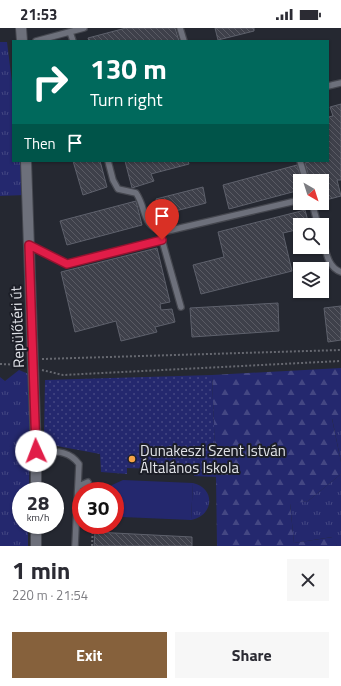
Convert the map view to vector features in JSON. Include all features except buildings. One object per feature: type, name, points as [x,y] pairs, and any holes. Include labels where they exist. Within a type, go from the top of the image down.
[{"type":"street","points":[[21,28],[22,40]]},
{"type":"street","name":"Repülőtéri út","points":[[26,162],[36,482]]},
{"type":"street","points":[[36,534],[36,546]]},
{"type":"lane","points":[[40,40],[84,28]]},
{"type":"lane","points":[[180,28],[184,40]]},
{"type":"lane","points":[[70,32],[73,40]]},
{"type":"lane","points":[[329,86],[341,83]]},
{"type":"lane","points":[[108,162],[113,180],[118,188],[136,193],[147,222],[152,228],[163,232],[293,202]]},
{"type":"lane","points":[[300,162],[304,174]]},
{"type":"lane","points":[[29,245],[67,264],[162,240],[181,307]]},
{"type":"lane","points":[[327,254],[329,262],[341,272]]},
{"type":"lane","points":[[36,451],[66,453],[75,458],[79,464],[79,482]]},
{"type":"lane","points":[[75,546],[76,534]]},
{"type":"path","points":[[0,364],[22,365],[341,350]]},
{"type":"path","points":[[22,365],[33,364],[62,375],[341,361]]},
{"type":"path","points":[[92,546],[93,534]]},
{"type":"green space","points":[[0,42],[7,42],[12,82],[12,162],[21,162],[25,195],[0,196]]},
{"type":"green space","points":[[341,368],[341,418],[332,419],[341,462],[341,474],[308,501],[290,504],[294,543],[333,537],[337,546],[217,546],[212,375]]},
{"type":"green space","points":[[19,370],[31,375],[29,482],[12,482],[12,534],[28,534],[28,546],[0,546],[0,377],[5,381]]},
{"type":"green space","points":[[212,375],[216,477],[194,476],[194,470],[127,468],[127,474],[101,472],[100,454],[57,446],[49,441],[44,433],[45,380]]},
{"type":"green space","points":[[332,418],[341,418],[341,462]]},
{"type":"green space","points":[[341,474],[341,546],[337,546],[332,537],[294,543],[290,503],[308,501]]},
{"type":"green space","points":[[123,480],[193,483],[191,520],[124,517],[124,482],[119,482]]},
{"type":"green space","points":[[193,483],[206,490],[209,496],[209,502],[208,508],[204,513],[191,520]]},
{"type":"place","name":"Dunakeszi Szent István Általános Iskola","points":[[132,459]]},
{"type":"route","points":[[36,451],[29,245],[67,264],[162,240]]}]
